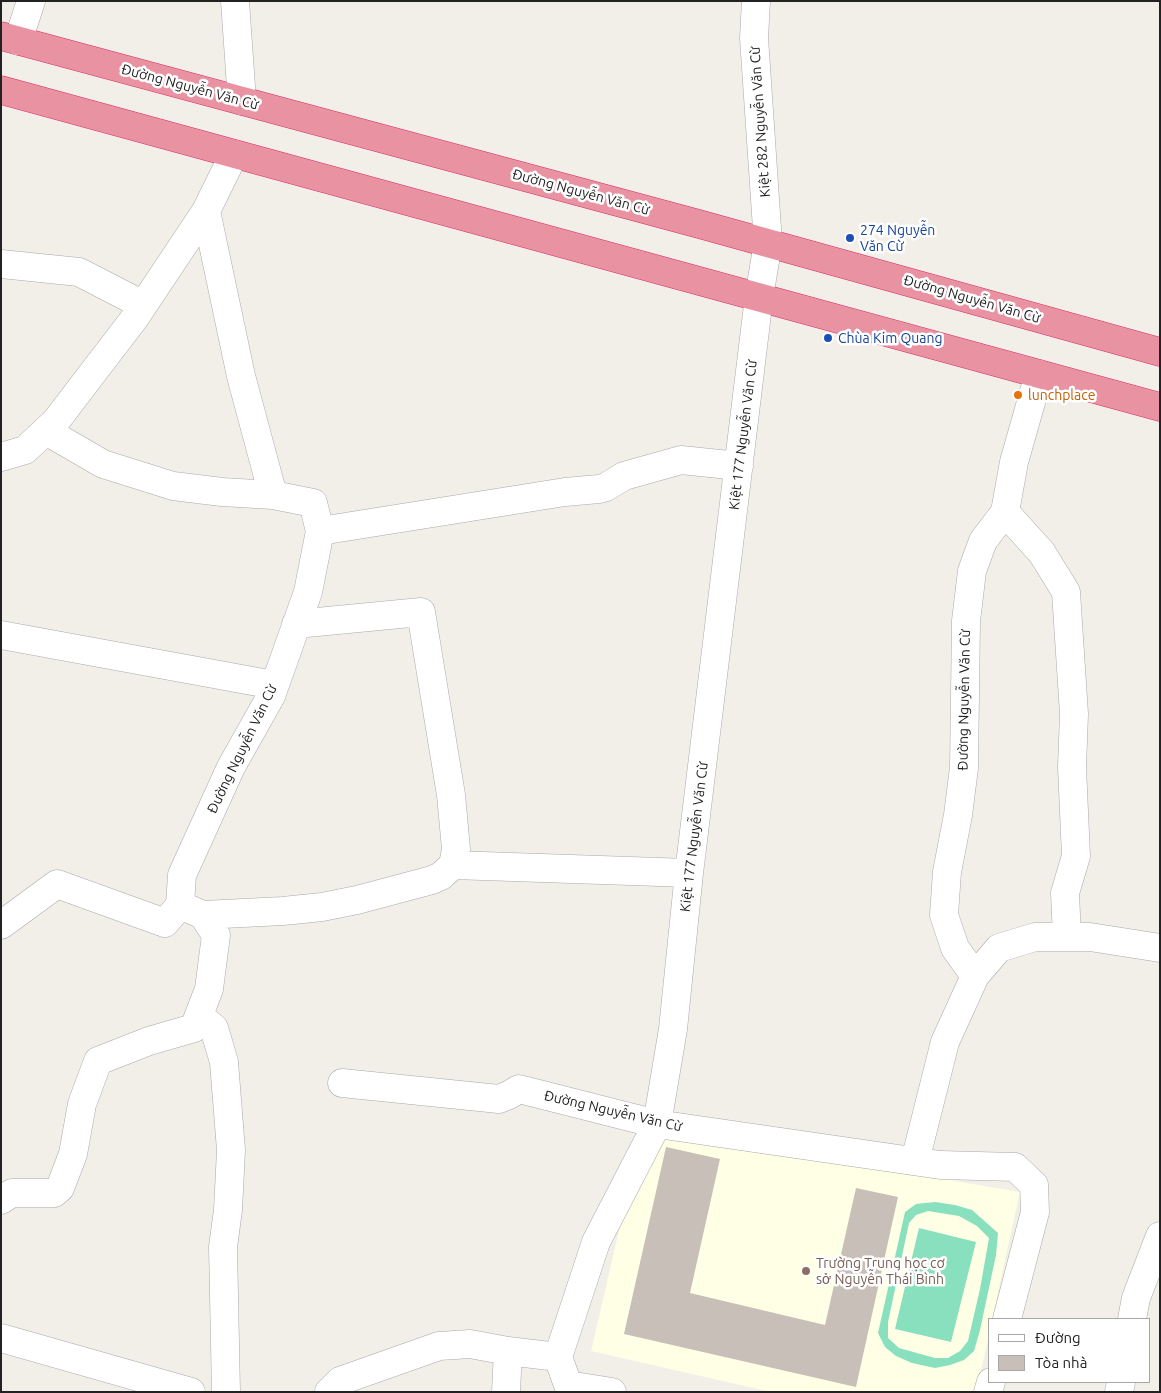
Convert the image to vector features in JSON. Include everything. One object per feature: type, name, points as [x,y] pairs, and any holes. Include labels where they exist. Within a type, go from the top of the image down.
[{"type":"highway","name":"Đường Nguyễn Văn Cừ","points":[[10,38],[768,243],[1160,352]]},
{"type":"highway","points":[[1,90],[1160,407]]},
{"type":"street","points":[[10,38],[31,1]]},
{"type":"street","points":[[235,1],[242,101]]},
{"type":"street","name":"Kiệt 282 Nguyễn Văn Cừ","points":[[756,1],[754,38],[768,243],[759,297]]},
{"type":"street","points":[[13,454],[46,431],[56,421],[143,305],[206,212],[234,154]]},
{"type":"street","points":[[206,212],[241,376],[273,495]]},
{"type":"street","points":[[1,264],[79,272],[143,305]]},
{"type":"street","name":"Kiệt 177 Nguyễn Văn Cừ","points":[[558,1357],[596,1242],[657,1124],[673,1029],[689,873],[759,297]]},
{"type":"street","points":[[1039,374],[1014,462],[1005,512],[1042,553],[1066,592],[1074,714],[1072,767],[1076,856],[1066,893],[1067,937]]},
{"type":"street","name":"Đường Nguyễn Văn Cừ","points":[[46,431],[103,464],[173,486],[222,492],[273,495],[313,503],[320,531],[308,592],[271,696],[231,767],[182,874],[192,910]]},
{"type":"street","points":[[320,531],[565,492],[599,489],[624,476],[681,460],[739,466]]},
{"type":"street","name":"Đường Nguyễn Văn Cừ","points":[[975,976],[955,948],[944,915],[946,872],[958,815],[964,768],[966,621],[972,571],[983,541],[1005,512]]},
{"type":"street","points":[[296,624],[421,612],[452,796],[456,849],[454,865]]},
{"type":"street","points":[[1,635],[274,685]]},
{"type":"street","points":[[1,925],[57,884],[165,922],[192,910],[283,911],[322,907],[357,900],[432,880],[441,876],[454,865],[689,873]]},
{"type":"street","points":[[1,1200],[12,1193],[54,1192],[60,1188],[72,1154],[82,1104],[98,1061],[149,1041],[194,1028],[209,989],[216,935],[192,910]]},
{"type":"street","points":[[915,1161],[945,1042],[975,976],[999,948],[1035,937],[1090,937],[1160,948]]},
{"type":"street","points":[[198,1016],[214,1028],[224,1062],[231,1150],[228,1210],[223,1247],[226,1392]]},
{"type":"street","name":"Đường Nguyễn Văn Cừ","points":[[342,1083],[499,1099],[519,1089],[657,1124],[940,1165],[1015,1167],[1034,1185],[1035,1212],[1007,1318]]},
{"type":"street","points":[[1132,1318],[1136,1298],[1160,1236]]},
{"type":"street","points":[[1,1338],[191,1392]]},
{"type":"street","points":[[329,1392],[340,1381],[439,1346],[470,1344],[558,1357],[568,1385],[612,1392]]},
{"type":"street","points":[[506,1392],[508,1351]]},
{"type":"shaded area","name":"Trường Trung học cơ sở Nguyễn Thái Bình","points":[[665,1132],[1020,1192],[992,1318],[988,1318],[988,1340],[976,1392],[771,1392],[591,1351],[621,1222]]},
{"type":"green space","points":[[935,1202],[972,1210],[998,1233],[996,1255],[974,1351],[964,1360],[935,1368],[912,1363],[896,1356],[885,1347],[878,1333],[905,1212],[916,1204]],"holes":[[[928,1211],[959,1216],[977,1226],[989,1238],[968,1341],[960,1351],[948,1358],[935,1358],[899,1348],[888,1338],[888,1322],[909,1223],[916,1215]]]},
{"type":"green space","points":[[919,1228],[976,1242],[951,1342],[895,1329]]},
{"type":"building","points":[[666,1147],[720,1159],[690,1293],[825,1325],[856,1188],[898,1197],[856,1387],[624,1334]]},
{"type":"place","name":"274 Nguyễn Văn Cừ","points":[[850,238]]},
{"type":"place","name":"Chùa Kim Quang","points":[[828,338]]},
{"type":"place","name":"lunchplace","points":[[1018,395]]},
{"type":"place","name":"Trường Trung học cơ sở Nguyễn Thái Bình","points":[[806,1271]]}]
